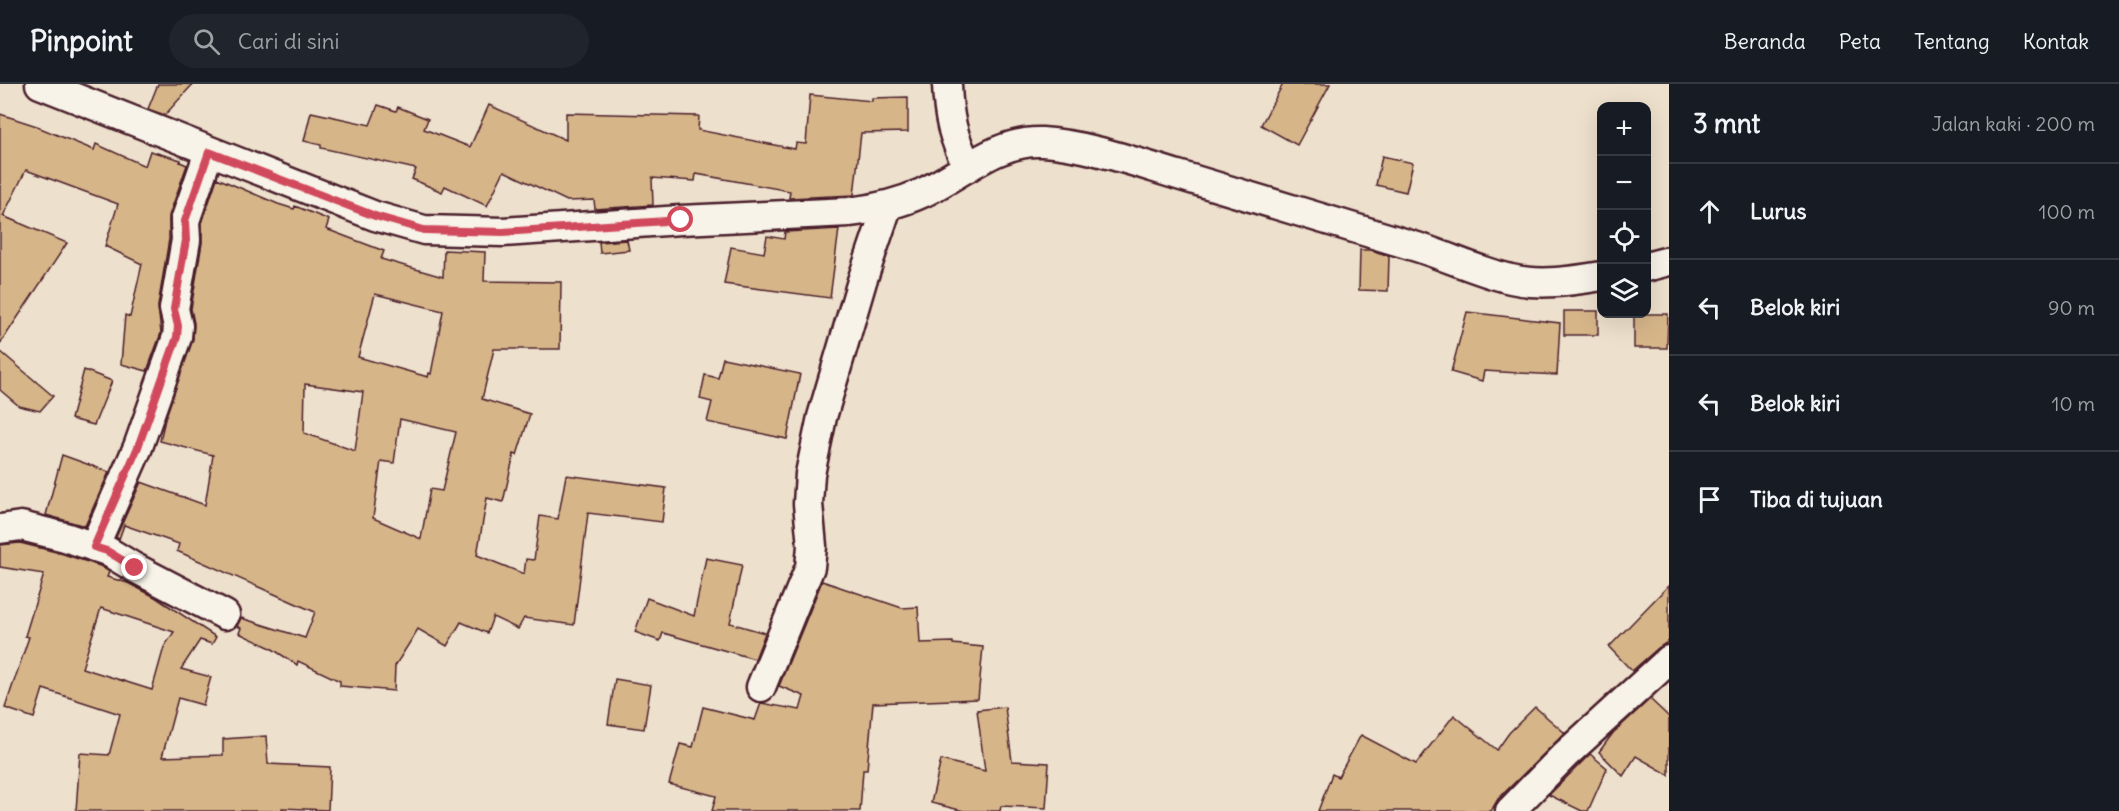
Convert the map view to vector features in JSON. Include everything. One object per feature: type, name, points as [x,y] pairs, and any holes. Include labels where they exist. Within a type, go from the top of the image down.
[{"type":"street","points":[[40,84],[375,216],[424,230],[503,232],[849,212],[887,207],[924,192],[999,150],[1018,143],[1030,142],[1054,143],[1094,151],[1425,249],[1513,280],[1562,281],[1597,277]]},
{"type":"street","points":[[947,84],[951,127],[957,146],[968,167]]},
{"type":"street","points":[[94,547],[138,447],[177,337],[178,326],[174,309],[186,240],[185,221],[209,152]]},
{"type":"street","points":[[761,687],[810,567],[812,546],[808,504],[810,474],[822,417],[862,281],[887,207]]},
{"type":"street","points":[[1651,266],[1669,261]]},
{"type":"street","points":[[0,529],[21,526],[107,551],[225,615]]},
{"type":"street","points":[[1510,811],[1565,755],[1669,660]]},
{"type":"building","points":[[158,84],[193,84],[165,115],[148,109]]},
{"type":"building","points":[[1283,84],[1330,84],[1297,145],[1261,125]]},
{"type":"building","points":[[810,95],[872,101],[872,98],[908,97],[908,132],[861,133],[854,195],[789,198],[790,191],[696,174],[695,181],[652,178],[653,205],[595,209],[594,200],[567,201],[504,171],[487,206],[445,186],[442,192],[412,179],[416,169],[321,148],[321,145],[304,141],[311,112],[370,125],[378,105],[396,111],[398,107],[428,119],[424,129],[470,147],[489,105],[566,140],[566,113],[699,116],[698,130],[795,149],[796,143],[806,144]]},
{"type":"building","points":[[0,114],[40,127],[94,150],[96,144],[145,166],[150,151],[181,160],[180,162],[187,165],[169,216],[169,239],[158,306],[161,333],[147,371],[121,364],[125,315],[130,317],[142,264],[105,246],[118,204],[26,170],[3,216],[67,243],[0,344]]},
{"type":"building","points":[[1382,156],[1413,163],[1406,192],[1376,185]]},
{"type":"building","points":[[217,178],[278,204],[294,209],[295,206],[329,220],[326,229],[384,251],[381,259],[443,277],[444,250],[485,252],[484,281],[561,282],[560,349],[494,349],[482,399],[530,414],[517,455],[514,454],[503,502],[487,498],[477,555],[524,574],[526,559],[534,560],[540,516],[558,519],[566,475],[666,488],[662,522],[588,513],[574,625],[524,618],[518,629],[493,617],[487,633],[461,622],[447,646],[418,629],[395,666],[394,691],[340,686],[340,681],[298,661],[297,665],[271,648],[239,633],[241,628],[237,626],[241,618],[305,638],[315,612],[177,551],[179,544],[124,525],[119,539],[116,537],[141,482],[205,505],[213,455],[160,441],[165,419],[193,339],[194,323],[191,309],[202,243],[202,223]],"holes":[[[375,294],[443,311],[431,374],[429,373],[428,377],[358,357]],[[305,384],[363,392],[355,451],[304,433]],[[400,419],[456,432],[442,491],[430,489],[421,539],[373,518],[381,461],[394,463]]]},
{"type":"building","points":[[839,229],[830,298],[724,284],[731,247],[764,253],[767,236],[784,239],[785,232]]},
{"type":"building","points":[[627,240],[629,250],[600,253],[599,242]]},
{"type":"building","points":[[1360,250],[1371,250],[1389,256],[1388,291],[1359,290]]},
{"type":"building","points":[[1564,311],[1597,311],[1598,335],[1564,335]]},
{"type":"building","points":[[1467,312],[1560,323],[1557,375],[1484,371],[1482,381],[1451,372]]},
{"type":"building","points":[[1651,314],[1668,314],[1667,348],[1634,348],[1634,318],[1651,318]]},
{"type":"building","points":[[0,351],[53,396],[40,411],[19,406],[0,390]]},
{"type":"building","points":[[723,358],[800,374],[787,439],[707,422],[712,402],[700,399],[705,375],[718,378]]},
{"type":"building","points":[[84,370],[112,381],[94,425],[71,419]]},
{"type":"building","points":[[62,455],[109,472],[85,526],[46,515]]},
{"type":"building","points":[[20,543],[100,566],[109,572],[107,577],[128,583],[155,597],[216,637],[212,644],[200,640],[181,669],[211,677],[203,705],[178,698],[162,757],[223,755],[223,739],[266,736],[268,764],[330,767],[328,810],[282,808],[282,811],[76,811],[80,753],[109,755],[120,714],[43,689],[34,718],[5,708],[29,637],[25,636],[44,574],[0,567],[0,545]],"holes":[[[101,608],[174,632],[164,647],[152,690],[82,668]]]},
{"type":"building","points":[[706,558],[742,565],[730,623],[765,633],[755,659],[663,633],[660,641],[635,632],[647,598],[694,616]]},
{"type":"building","points":[[822,581],[902,608],[918,607],[920,643],[953,642],[953,644],[983,647],[978,699],[873,703],[867,770],[863,770],[860,811],[712,811],[716,796],[669,784],[680,744],[693,747],[703,707],[755,720],[761,703],[800,710],[804,696],[779,686]]},
{"type":"building","points":[[1669,585],[1669,641],[1632,671],[1609,647]]},
{"type":"building","points":[[615,679],[651,685],[644,729],[608,724]]},
{"type":"building","points":[[1650,699],[1669,717],[1669,775],[1636,756],[1623,776],[1599,752],[1613,733]]},
{"type":"building","points":[[1005,707],[1012,761],[1049,763],[1046,808],[1001,806],[1000,811],[964,811],[931,803],[941,760],[985,771],[977,710]]},
{"type":"building","points":[[1535,707],[1565,733],[1498,799],[1491,811],[1318,811],[1332,774],[1338,777],[1361,735],[1416,764],[1454,715],[1497,750],[1509,733]]},
{"type":"building","points":[[1590,754],[1607,768],[1588,811],[1582,811],[1549,795]]},
{"type":"route","points":[[135,568],[107,551],[94,547],[138,447],[177,337],[178,326],[174,309],[186,240],[185,221],[209,152],[375,216],[424,230],[503,232],[681,220]]}]
